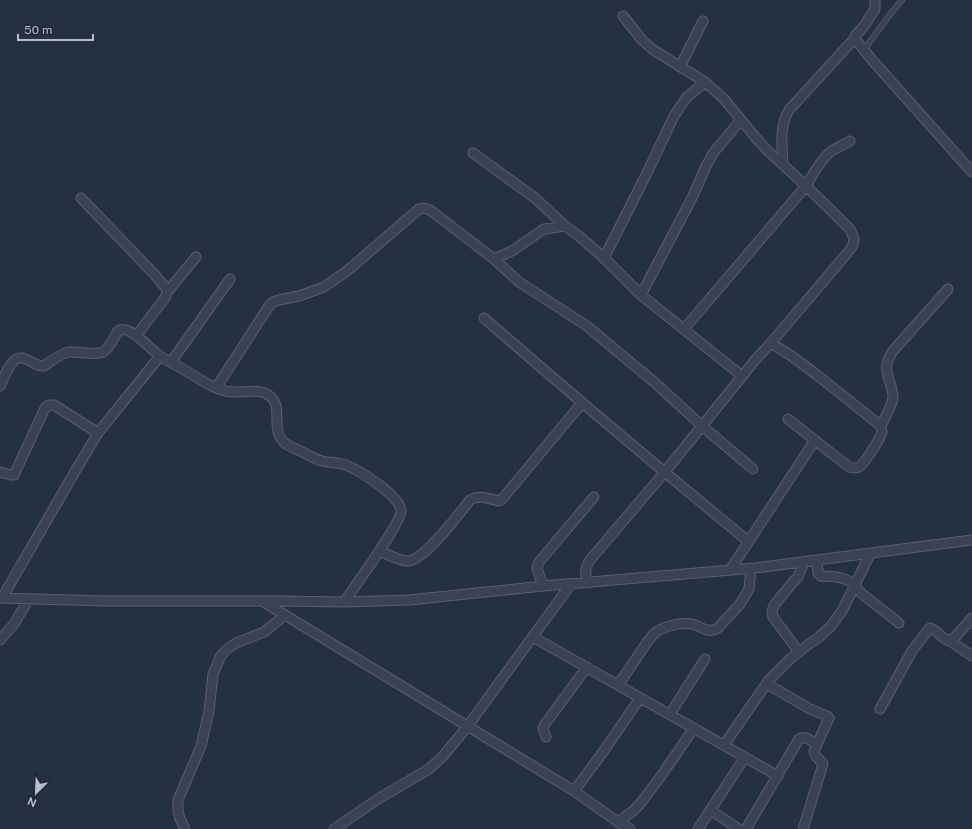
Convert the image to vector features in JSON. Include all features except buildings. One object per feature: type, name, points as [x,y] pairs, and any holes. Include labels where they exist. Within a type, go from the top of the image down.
[{"type":"street","points":[[783,165],[782,129],[788,110],[855,38],[856,34],[864,26],[876,9],[875,0]]},
{"type":"street","points":[[588,583],[585,572],[590,560],[664,473],[756,359],[849,251],[853,245],[854,239],[850,229],[756,138],[740,121],[724,99],[705,82],[652,49],[638,36],[623,16]]},
{"type":"street","points":[[680,67],[703,21]]},
{"type":"street","points":[[855,38],[972,172]]},
{"type":"street","points":[[604,258],[674,116],[686,98],[705,82]]},
{"type":"street","points":[[641,295],[693,196],[706,166],[714,152],[740,121]]},
{"type":"street","points":[[684,330],[806,186],[824,159],[831,152],[850,141]]},
{"type":"street","points":[[473,153],[535,198],[565,226],[580,236],[641,295],[742,376]]},
{"type":"street","points":[[81,198],[155,275],[168,291]]},
{"type":"street","points":[[216,388],[273,302],[298,296],[324,287],[347,271],[419,209],[426,208],[494,259],[519,282],[587,326],[653,381],[753,470]]},
{"type":"street","points":[[494,259],[512,251],[544,229],[565,226]]},
{"type":"street","points":[[136,336],[165,298],[168,291],[196,257]]},
{"type":"street","points":[[171,362],[230,279]]},
{"type":"street","points":[[788,420],[850,467],[858,468],[870,454],[881,437],[881,426],[892,402],[892,389],[886,367],[887,361],[892,352],[948,289]]},
{"type":"street","points":[[484,318],[582,404],[748,541]]},
{"type":"street","points":[[0,386],[10,365],[18,358],[29,360],[38,366],[44,366],[57,357],[69,352],[96,354],[104,352],[118,331],[124,329],[128,330],[160,356],[216,388],[235,392],[253,391],[268,394],[275,402],[278,431],[281,440],[286,444],[322,461],[331,461],[346,465],[370,479],[384,488],[396,500],[401,511],[399,518],[380,551],[344,602]]},
{"type":"street","points":[[771,343],[794,357],[881,426]]},
{"type":"street","points":[[160,356],[98,433],[1,598],[106,601],[344,602],[409,600],[543,586],[751,568],[972,540]]},
{"type":"street","points":[[380,551],[401,560],[409,561],[424,553],[470,500],[473,498],[484,497],[499,501],[582,404]]},
{"type":"street","points":[[0,472],[11,475],[14,474],[45,408],[49,405],[54,405],[98,433]]},
{"type":"street","points":[[730,570],[815,440]]},
{"type":"street","points":[[543,586],[537,568],[539,562],[594,496]]},
{"type":"street","points":[[724,745],[767,684],[790,659],[831,626],[842,611],[870,554]]},
{"type":"street","points":[[817,560],[818,573],[821,576],[841,577],[848,580],[861,594],[899,623]]},
{"type":"street","points":[[800,652],[774,617],[772,611],[775,604],[796,580],[804,562]]},
{"type":"street","points":[[618,685],[648,641],[657,632],[678,624],[695,625],[708,631],[713,631],[718,628],[740,604],[749,589],[751,568]]},
{"type":"street","points":[[334,829],[378,799],[429,769],[443,756],[467,727],[571,584]]},
{"type":"street","points":[[0,640],[14,624],[30,599]]},
{"type":"street","points":[[262,601],[574,791],[630,829]]},
{"type":"street","points":[[185,829],[180,819],[178,800],[201,746],[209,712],[213,674],[218,661],[227,649],[236,643],[264,632],[285,615]]},
{"type":"street","points":[[950,641],[972,618]]},
{"type":"street","points":[[880,709],[912,651],[930,628],[934,629],[943,638],[972,656]]},
{"type":"street","points":[[533,636],[778,776]]},
{"type":"street","points":[[670,714],[705,659]]},
{"type":"street","points":[[546,737],[543,728],[544,724],[587,667]]},
{"type":"street","points":[[767,684],[810,709],[826,714],[829,717],[829,720],[813,753],[823,764],[803,829]]},
{"type":"street","points":[[574,791],[640,698]]},
{"type":"street","points":[[618,822],[640,804],[694,728]]},
{"type":"street","points":[[746,829],[799,739],[804,737],[817,744]]},
{"type":"street","points":[[698,829],[744,757]]},
{"type":"street","points":[[710,810],[739,829]]},
{"type":"lane","points":[[864,50],[902,0]]}]
